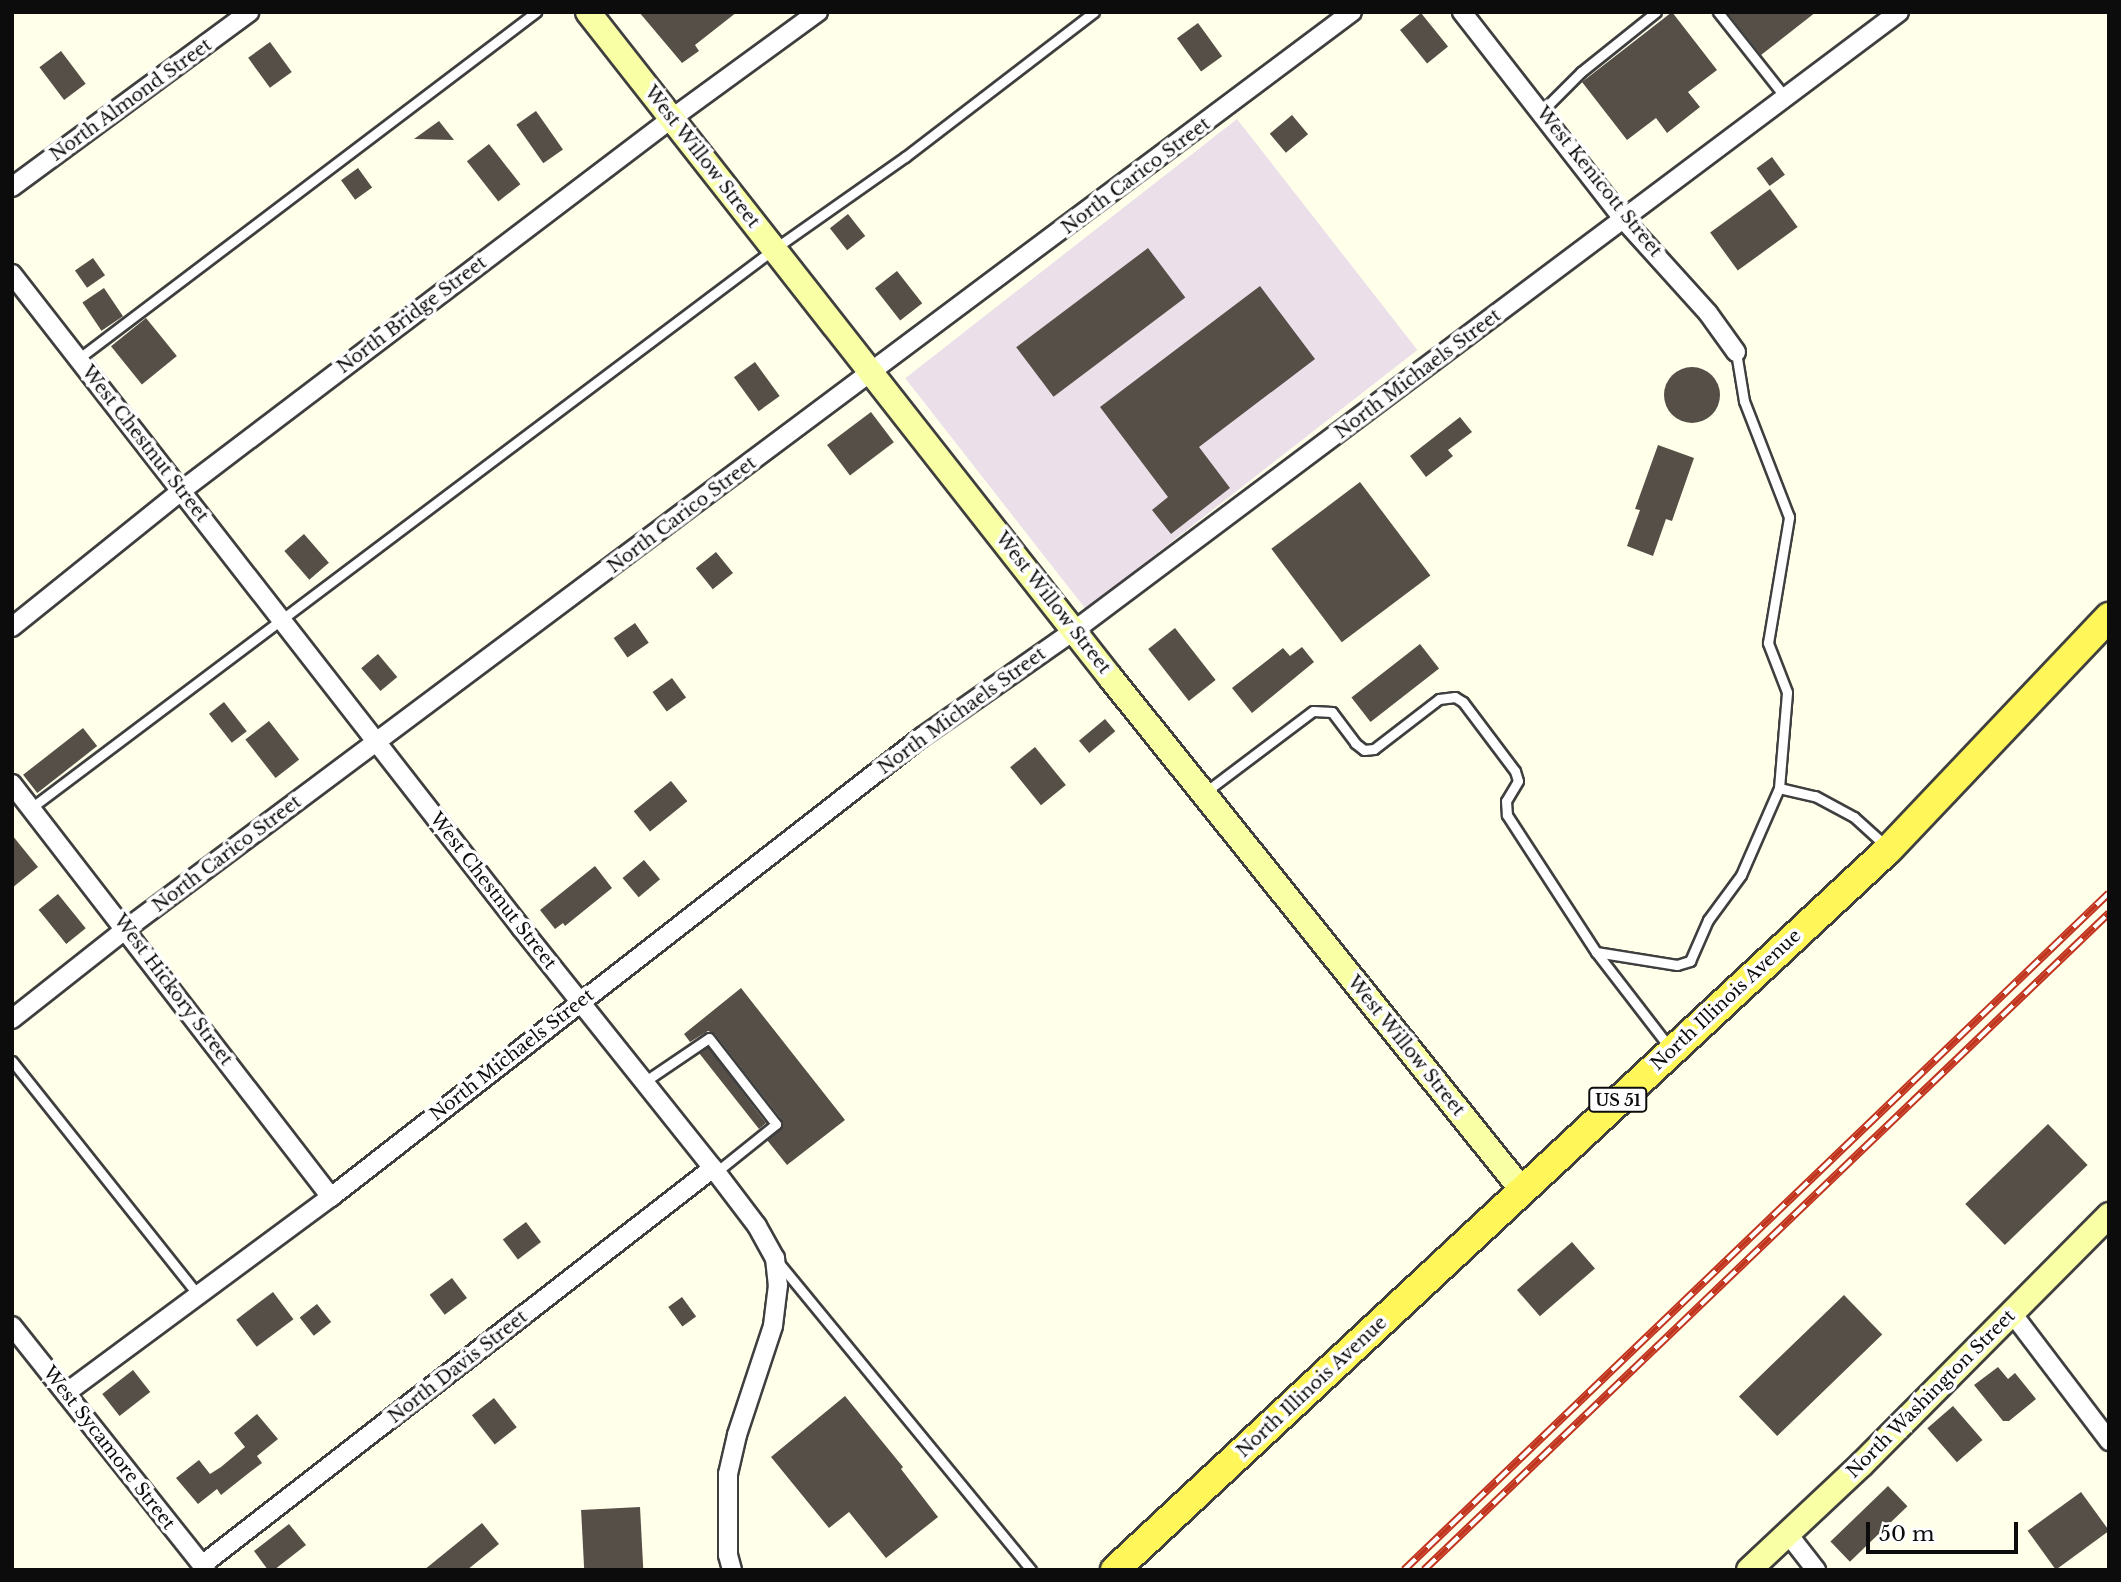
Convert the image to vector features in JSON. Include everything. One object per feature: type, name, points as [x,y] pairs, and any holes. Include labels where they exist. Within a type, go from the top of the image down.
[{"type":"main road","name":"North Illinois Avenue","points":[[1115,1570],[1889,849],[2109,617]]},
{"type":"street","name":"North Almond Street","points":[[12,187],[249,12]]},
{"type":"street","name":"West Willow Street","points":[[587,12],[1203,794],[1522,1190]]},
{"type":"street","name":"North Bridge Street","points":[[12,627],[181,491],[671,119],[818,12]]},
{"type":"street","name":"North Carico Street","points":[[12,1019],[126,929],[1352,12]]},
{"type":"street","name":"West Kenicott Street","points":[[1462,12],[1542,111],[1624,220],[1708,313],[1735,352]]},
{"type":"street","name":"North Michaels Street","points":[[66,1394],[331,1197],[922,737],[1075,630],[1899,12]]},
{"type":"street","name":"West Chestnut Street","points":[[12,274],[376,743],[714,1170],[757,1226],[775,1258],[778,1285],[773,1326],[737,1435],[728,1474],[728,1555],[732,1570]]},
{"type":"street","name":"West Hickory Street","points":[[12,784],[331,1197]]},
{"type":"street","name":"North Davis Street","points":[[204,1567],[714,1170]]},
{"type":"street","name":"North Washington Street","points":[[1749,1570],[2012,1313],[2109,1214]]},
{"type":"street","points":[[2012,1313],[2109,1441]]},
{"type":"street","name":"West Sycamore Street","points":[[12,1326],[204,1567]]},
{"type":"street","points":[[1788,1534],[1816,1570]]},
{"type":"lane","points":[[78,359],[536,12]]},
{"type":"lane","points":[[31,808],[280,619],[515,447],[774,249],[905,158],[1094,12]]},
{"type":"lane","points":[[1542,111],[1581,72],[1656,12]]},
{"type":"lane","points":[[1718,12],[1786,98]]},
{"type":"lane","points":[[1596,952],[1678,965],[1690,961],[1708,920],[1741,874],[1779,788],[1787,692],[1768,643],[1789,517],[1744,401],[1735,352]]},
{"type":"lane","points":[[1203,794],[1313,711],[1332,712],[1355,743],[1364,750],[1374,749],[1439,699],[1455,697],[1515,771],[1518,781],[1506,801],[1507,815],[1596,952],[1673,1051]]},
{"type":"lane","points":[[1779,788],[1815,796],[1854,817],[1889,849]]},
{"type":"lane","points":[[644,1083],[709,1038],[776,1124],[714,1170]]},
{"type":"lane","points":[[12,1061],[198,1296]]},
{"type":"lane","points":[[775,1258],[1031,1570]]},
{"type":"shaded area","points":[[1237,119],[1417,350],[1086,609],[905,378]]},
{"type":"building","points":[[639,12],[737,12],[695,45],[699,51],[682,63]]},
{"type":"building","points":[[1672,12],[1717,70],[1688,92],[1700,107],[1667,133],[1656,118],[1627,140],[1582,82]]},
{"type":"building","points":[[1727,12],[1816,12],[1761,55]]},
{"type":"building","points":[[1421,13],[1448,46],[1427,63],[1400,30]]},
{"type":"building","points":[[1198,23],[1222,56],[1201,71],[1177,38]]},
{"type":"building","points":[[270,42],[292,72],[270,88],[248,58]]},
{"type":"building","points":[[61,51],[86,84],[64,100],[39,67]]},
{"type":"building","points":[[536,111],[563,150],[543,163],[516,125]]},
{"type":"building","points":[[1292,115],[1308,134],[1286,153],[1270,134]]},
{"type":"building","points":[[439,121],[454,140],[414,139]]},
{"type":"building","points":[[489,144],[520,184],[498,201],[467,161]]},
{"type":"building","points":[[1772,157],[1785,175],[1770,186],[1757,168]]},
{"type":"building","points":[[358,168],[372,187],[355,200],[341,180]]},
{"type":"building","points":[[1770,189],[1798,227],[1738,271],[1710,232]]},
{"type":"building","points":[[848,214],[865,236],[847,250],[830,228]]},
{"type":"building","points":[[1148,248],[1185,298],[1054,397],[1016,347]]},
{"type":"building","points":[[93,258],[105,275],[87,288],[75,271]]},
{"type":"building","points":[[897,271],[922,303],[900,321],[875,288]]},
{"type":"building","points":[[1260,286],[1315,359],[1199,447],[1230,488],[1171,534],[1152,510],[1168,497],[1100,407]]},
{"type":"building","points":[[104,288],[123,316],[101,331],[82,303]]},
{"type":"building","points":[[146,318],[177,356],[142,384],[111,346]]},
{"type":"building","points":[[755,362],[780,396],[759,411],[734,377]]},
{"type":"building","points":[[1687,367],[1697,367],[1712,375],[1718,384],[1718,406],[1712,415],[1697,423],[1687,423],[1669,411],[1664,400],[1664,390],[1676,372]]},
{"type":"building","points":[[871,412],[894,442],[850,475],[827,445]]},
{"type":"building","points":[[1460,417],[1472,432],[1448,450],[1453,456],[1426,477],[1410,456]]},
{"type":"building","points":[[1658,445],[1694,458],[1672,521],[1666,519],[1653,556],[1627,546],[1640,510],[1635,509]]},
{"type":"building","points":[[1360,482],[1430,575],[1342,642],[1271,549]]},
{"type":"building","points":[[304,534],[329,563],[309,580],[284,551]]},
{"type":"building","points":[[716,552],[733,573],[713,589],[696,568]]},
{"type":"building","points":[[635,623],[649,643],[627,658],[614,638]]},
{"type":"building","points":[[1175,628],[1216,680],[1189,701],[1148,649]]},
{"type":"building","points":[[1420,644],[1439,668],[1371,722],[1351,698]]},
{"type":"building","points":[[1302,647],[1314,662],[1252,713],[1232,688],[1283,648],[1290,656]]},
{"type":"building","points":[[378,654],[397,677],[380,691],[361,668]]},
{"type":"building","points":[[672,678],[686,697],[667,712],[653,692]]},
{"type":"building","points":[[224,702],[247,731],[232,743],[209,714]]},
{"type":"building","points":[[1105,719],[1115,731],[1089,753],[1079,741]]},
{"type":"building","points":[[269,721],[299,760],[276,778],[245,739]]},
{"type":"building","points":[[83,728],[97,746],[37,793],[23,775]]},
{"type":"building","points":[[1035,747],[1066,785],[1041,805],[1010,767]]},
{"type":"building","points":[[671,781],[687,801],[650,831],[634,811]]},
{"type":"building","points":[[12,835],[38,867],[12,888]]},
{"type":"building","points":[[644,860],[660,879],[639,897],[623,878]]},
{"type":"building","points":[[595,866],[612,888],[565,926],[563,923],[555,929],[540,910]]},
{"type":"building","points":[[58,894],[86,928],[66,944],[39,910]]},
{"type":"building","points":[[741,988],[845,1120],[787,1165],[767,1140],[781,1129],[782,1120],[715,1034],[708,1031],[690,1042],[684,1034]]},
{"type":"building","points":[[708,1047],[766,1123],[759,1129],[699,1053]]},
{"type":"building","points":[[2048,1124],[2088,1165],[2005,1245],[1965,1204]]},
{"type":"building","points":[[526,1222],[541,1242],[518,1259],[503,1239]]},
{"type":"building","points":[[1572,1242],[1595,1268],[1540,1316],[1517,1290]]},
{"type":"building","points":[[452,1278],[467,1298],[445,1315],[430,1295]]},
{"type":"building","points":[[273,1292],[293,1319],[257,1347],[236,1320]]},
{"type":"building","points":[[1844,1295],[1882,1335],[1777,1436],[1739,1396]]},
{"type":"building","points":[[682,1297],[696,1316],[682,1326],[668,1307]]},
{"type":"building","points":[[317,1304],[331,1322],[314,1336],[300,1318]]},
{"type":"building","points":[[1998,1367],[2008,1379],[2015,1373],[2036,1399],[2009,1421],[2003,1421],[1974,1385]]},
{"type":"building","points":[[133,1370],[150,1392],[120,1416],[102,1394]]},
{"type":"building","points":[[845,1396],[903,1467],[901,1469],[938,1517],[886,1558],[849,1512],[829,1528],[771,1457]]},
{"type":"building","points":[[494,1398],[517,1427],[495,1444],[472,1415]]},
{"type":"building","points":[[1953,1406],[1983,1440],[1957,1462],[1927,1428]]},
{"type":"building","points":[[257,1414],[278,1439],[257,1456],[262,1463],[221,1495],[217,1489],[198,1504],[176,1478],[199,1460],[210,1474],[221,1467],[245,1447],[234,1433]]},
{"type":"building","points":[[1888,1486],[1907,1506],[1850,1562],[1830,1542]]},
{"type":"building","points":[[2081,1492],[2109,1531],[2056,1570],[2028,1531]]},
{"type":"building","points":[[640,1507],[643,1570],[584,1570],[581,1510]]},
{"type":"building","points":[[482,1523],[499,1544],[467,1570],[424,1570]]},
{"type":"building","points":[[289,1524],[306,1545],[274,1570],[268,1570],[254,1551]]},
{"type":"railway","points":[[1404,1570],[2109,893]]},
{"type":"railway","points":[[1424,1570],[2109,913]]}]
